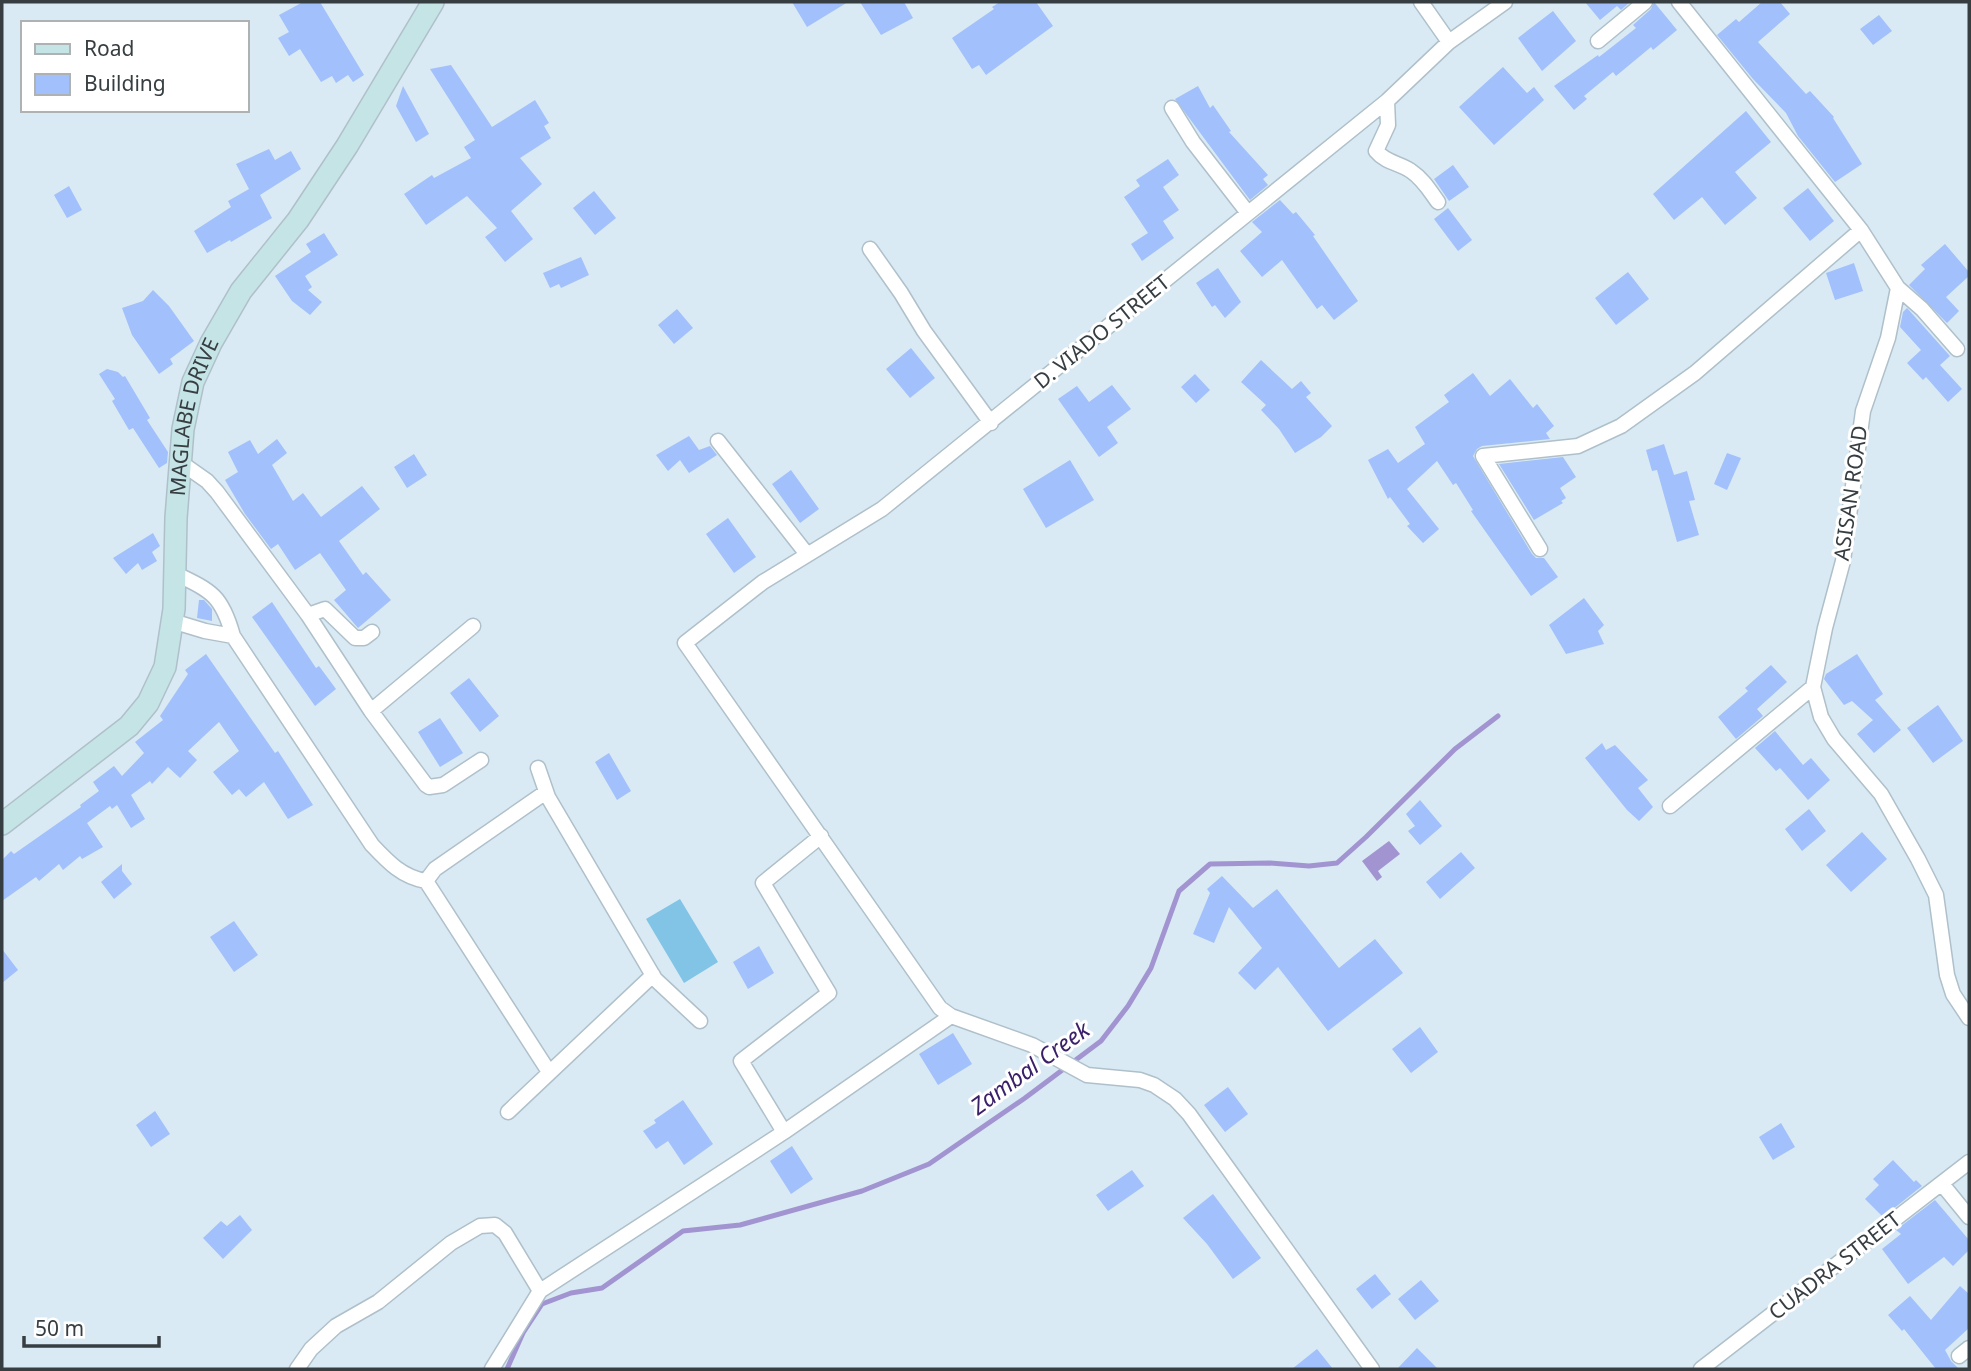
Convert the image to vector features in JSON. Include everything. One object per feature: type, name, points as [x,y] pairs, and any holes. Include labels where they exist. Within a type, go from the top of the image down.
[{"type":"main road","name":"MAGLABE DRIVE","points":[[2,824],[129,726],[148,703],[165,667],[172,621],[180,462],[183,429],[193,382],[211,343],[242,290],[298,220],[347,146],[433,2]]},
{"type":"street","points":[[1420,2],[1450,42]]},
{"type":"street","name":"D. VIADO STREET","points":[[821,836],[685,643],[763,582],[806,553],[882,509],[1387,101],[1450,42],[1505,2]]},
{"type":"street","points":[[1598,41],[1645,2]]},
{"type":"street","points":[[1679,2],[1861,230],[1898,288],[1922,309],[1957,349]]},
{"type":"street","points":[[1387,101],[1388,125],[1376,151],[1384,159],[1410,170],[1425,183],[1438,202]]},
{"type":"street","points":[[1172,108],[1193,142],[1248,213]]},
{"type":"street","points":[[1540,549],[1483,456],[1578,446],[1621,426],[1696,373],[1861,230]]},
{"type":"street","points":[[870,249],[924,331],[991,423]]},
{"type":"street","name":"ASISAN ROAD","points":[[1898,288],[1888,338],[1863,411],[1843,561],[1813,687],[1821,717],[1834,739],[1881,794],[1936,895],[1947,975],[1953,994],[1969,1018]]},
{"type":"street","points":[[718,442],[806,553]]},
{"type":"street","points":[[180,462],[207,481],[217,492],[308,615],[371,711],[429,787],[443,785],[481,760]]},
{"type":"street","points":[[176,574],[209,590],[226,612],[233,636],[372,845],[400,872],[415,879],[426,880]]},
{"type":"street","points":[[308,615],[325,609],[355,638],[364,638],[372,632]]},
{"type":"street","points":[[172,621],[233,636]]},
{"type":"street","points":[[371,711],[473,626]]},
{"type":"street","points":[[1670,806],[1813,687]]},
{"type":"street","points":[[538,768],[546,792],[653,975],[699,1021]]},
{"type":"street","points":[[426,880],[435,869],[546,792]]},
{"type":"street","points":[[784,1132],[741,1061],[829,993],[763,883],[821,836],[940,1008],[951,1016],[1032,1045],[1087,1075],[1140,1080],[1154,1085],[1175,1099],[1189,1114],[1372,1369]]},
{"type":"street","points":[[426,880],[549,1072]]},
{"type":"street","points":[[508,1112],[653,975]]},
{"type":"street","points":[[492,1369],[540,1291],[784,1132],[951,1016]]},
{"type":"street","name":"CUADRA STREET","points":[[1700,1369],[1969,1163]]},
{"type":"street","points":[[1942,1184],[1969,1217]]},
{"type":"street","points":[[297,1369],[311,1349],[336,1326],[378,1301],[451,1243],[480,1226],[495,1225],[505,1233],[540,1291]]},
{"type":"shaded area","points":[[1389,841],[1400,854],[1378,871],[1382,877],[1377,881],[1362,861]]},
{"type":"shaded area","points":[[680,899],[718,962],[684,983],[646,919]]},
{"type":"building","points":[[303,2],[320,2],[364,75],[353,82],[348,75],[336,83],[332,76],[321,82],[300,49],[289,56],[278,38],[289,32],[279,15]]},
{"type":"building","points":[[792,2],[848,2],[807,27]]},
{"type":"building","points":[[860,2],[904,2],[913,18],[881,35]]},
{"type":"building","points":[[1000,2],[1036,2],[1053,26],[986,75],[979,65],[972,69],[952,38]]},
{"type":"building","points":[[1585,2],[1630,2],[1621,10],[1617,6],[1600,20]]},
{"type":"building","points":[[1654,2],[1677,30],[1616,76],[1613,72],[1584,96],[1587,99],[1574,110],[1554,86],[1598,55],[1599,57],[1636,28],[1633,25],[1651,9]]},
{"type":"building","points":[[1762,2],[1780,2],[1790,14],[1758,42],[1806,94],[1810,91],[1834,117],[1862,164],[1835,182],[1798,136],[1786,113],[1753,79],[1717,35],[1736,19],[1739,22]]},
{"type":"building","points":[[1553,11],[1576,41],[1542,71],[1518,38]]},
{"type":"building","points":[[1879,15],[1892,31],[1873,45],[1860,29]]},
{"type":"building","points":[[451,65],[492,127],[535,100],[549,123],[544,126],[551,138],[520,158],[542,184],[511,211],[533,239],[505,262],[485,237],[497,228],[467,196],[426,225],[404,194],[432,175],[434,178],[471,158],[464,147],[475,140],[430,69]]},
{"type":"building","points":[[1503,67],[1527,93],[1534,87],[1544,100],[1494,145],[1459,107]]},
{"type":"building","points":[[403,86],[429,134],[416,142],[396,106]]},
{"type":"building","points":[[1198,86],[1210,108],[1213,105],[1231,131],[1229,132],[1268,175],[1263,179],[1268,185],[1250,200],[1175,99]]},
{"type":"building","points":[[1746,111],[1771,142],[1735,172],[1757,198],[1725,225],[1702,197],[1674,220],[1653,194]]},
{"type":"building","points":[[269,149],[275,160],[291,151],[301,169],[260,195],[272,218],[207,253],[194,231],[231,207],[228,201],[249,189],[236,164]]},
{"type":"building","points":[[1168,159],[1179,175],[1163,187],[1179,210],[1163,221],[1174,238],[1142,261],[1131,244],[1148,233],[1124,197],[1140,186],[1136,180]]},
{"type":"building","points":[[1453,165],[1469,187],[1449,201],[1434,179]]},
{"type":"building","points":[[69,186],[82,210],[67,218],[54,195]]},
{"type":"building","points":[[1808,188],[1834,221],[1810,241],[1783,208]]},
{"type":"building","points":[[594,191],[616,218],[595,235],[573,208]]},
{"type":"building","points":[[1280,200],[1293,214],[1296,212],[1315,235],[1313,236],[1358,301],[1334,320],[1322,305],[1317,309],[1282,260],[1262,277],[1240,251],[1262,232],[1252,222]]},
{"type":"building","points":[[1448,208],[1472,240],[1458,251],[1434,219]]},
{"type":"building","points":[[324,233],[338,255],[305,276],[312,287],[308,290],[322,302],[310,315],[292,301],[275,276],[311,252],[306,244]]},
{"type":"building","points":[[1945,244],[1969,272],[1969,276],[1946,297],[1959,311],[1947,323],[1909,285],[1925,269],[1921,265]]},
{"type":"building","points":[[581,257],[589,275],[561,288],[559,284],[550,288],[543,273]]},
{"type":"building","points":[[1854,263],[1863,291],[1835,300],[1826,273]]},
{"type":"building","points":[[1218,268],[1241,302],[1225,318],[1215,305],[1212,307],[1196,283]]},
{"type":"building","points":[[1628,272],[1649,299],[1616,325],[1595,298]]},
{"type":"building","points":[[153,290],[169,306],[194,341],[170,359],[173,364],[159,374],[132,335],[122,308],[143,301]]},
{"type":"building","points":[[1907,308],[1950,356],[1940,365],[1962,389],[1948,402],[1926,377],[1923,380],[1907,363],[1921,350],[1900,327],[1903,312]]},
{"type":"building","points":[[677,309],[693,328],[674,344],[658,325]]},
{"type":"building","points":[[911,348],[935,378],[910,398],[886,369]]},
{"type":"building","points":[[1261,360],[1292,389],[1301,381],[1311,393],[1306,397],[1332,426],[1321,437],[1295,453],[1279,429],[1261,410],[1266,405],[1241,382]]},
{"type":"building","points":[[107,369],[125,376],[150,418],[147,420],[168,452],[167,463],[159,468],[133,428],[129,430],[112,401],[115,399],[99,374]]},
{"type":"building","points":[[1473,373],[1490,396],[1510,379],[1533,408],[1537,404],[1554,426],[1546,433],[1550,439],[1482,446],[1473,456],[1532,554],[1536,558],[1544,558],[1558,577],[1531,596],[1471,511],[1473,510],[1456,483],[1453,485],[1437,461],[1407,489],[1439,529],[1423,543],[1407,526],[1410,524],[1390,497],[1388,499],[1368,460],[1388,449],[1398,463],[1425,444],[1415,427],[1449,402],[1444,395]]},
{"type":"building","points":[[1195,374],[1210,390],[1196,403],[1181,387]]},
{"type":"building","points":[[1112,385],[1131,409],[1107,427],[1118,443],[1099,457],[1058,399],[1077,386],[1089,402]]},
{"type":"building","points":[[689,436],[699,450],[710,446],[717,455],[689,473],[680,460],[668,471],[656,455]]},
{"type":"building","points":[[277,439],[287,453],[272,465],[293,501],[303,493],[321,517],[362,486],[380,509],[339,541],[363,575],[366,572],[391,600],[358,628],[334,600],[346,590],[320,553],[295,570],[278,544],[271,549],[245,514],[225,480],[238,472],[228,452],[250,440],[258,454]]},
{"type":"building","points":[[1664,444],[1674,475],[1687,471],[1695,500],[1689,501],[1699,535],[1677,542],[1657,470],[1652,471],[1646,450]]},
{"type":"building","points":[[1727,453],[1741,458],[1727,490],[1714,484]]},
{"type":"building","points":[[414,454],[427,475],[407,488],[394,467]]},
{"type":"building","points":[[1563,457],[1576,477],[1560,488],[1566,498],[1561,501],[1563,503],[1534,520],[1499,464]]},
{"type":"building","points":[[1070,460],[1094,500],[1046,528],[1023,489]]},
{"type":"building","points":[[791,470],[819,509],[800,523],[772,484]]},
{"type":"building","points":[[728,518],[756,557],[734,573],[706,534]]},
{"type":"building","points":[[153,533],[160,546],[152,552],[157,561],[142,570],[138,563],[126,574],[113,558]]},
{"type":"building","points":[[1584,598],[1604,625],[1598,631],[1604,644],[1566,654],[1549,625]]},
{"type":"building","points":[[199,600],[204,600],[212,609],[212,621],[197,618]]},
{"type":"building","points":[[272,602],[316,668],[319,666],[336,689],[315,706],[252,617]]},
{"type":"building","points":[[206,654],[275,753],[278,751],[313,805],[288,819],[264,782],[246,797],[239,789],[232,795],[213,772],[239,751],[219,722],[188,751],[197,760],[180,778],[168,767],[152,784],[150,781],[131,795],[145,819],[131,828],[117,805],[112,809],[110,806],[87,823],[103,847],[82,859],[80,856],[63,870],[59,864],[39,881],[36,877],[2,901],[2,860],[11,851],[14,854],[81,807],[80,805],[99,791],[93,782],[114,766],[122,776],[144,753],[135,742],[163,720],[160,716],[188,674],[185,670]]},
{"type":"building","points":[[1857,654],[1883,694],[1875,700],[1901,730],[1874,753],[1857,734],[1873,720],[1852,701],[1844,705],[1824,679],[1826,674]]},
{"type":"building","points":[[1771,665],[1787,682],[1757,709],[1763,716],[1736,739],[1718,717],[1748,691],[1745,688]]},
{"type":"building","points":[[469,678],[499,716],[480,732],[450,693]]},
{"type":"building","points":[[1938,705],[1963,741],[1933,763],[1907,728]]},
{"type":"building","points":[[440,718],[463,753],[440,767],[418,732]]},
{"type":"building","points":[[1775,731],[1803,765],[1811,758],[1830,780],[1808,800],[1780,768],[1776,771],[1755,748]]},
{"type":"building","points":[[1602,743],[1606,750],[1615,745],[1648,780],[1638,788],[1653,807],[1639,821],[1585,758]]},
{"type":"building","points":[[609,753],[631,791],[617,800],[595,762]]},
{"type":"building","points":[[1420,800],[1442,826],[1420,845],[1408,831],[1415,826],[1406,814]]},
{"type":"building","points":[[1809,809],[1826,831],[1802,851],[1785,829]]},
{"type":"building","points":[[1862,832],[1887,859],[1851,892],[1826,865]]},
{"type":"building","points":[[1461,852],[1475,868],[1440,899],[1426,882]]},
{"type":"building","points":[[122,864],[122,871],[132,884],[114,899],[101,882]]},
{"type":"building","points":[[1222,876],[1253,908],[1277,889],[1339,968],[1375,939],[1403,973],[1328,1031],[1278,967],[1255,990],[1238,973],[1262,948],[1229,907],[1214,943],[1193,934],[1210,893],[1207,889]]},
{"type":"building","points":[[234,921],[258,955],[234,972],[210,937]]},
{"type":"building","points":[[759,946],[774,973],[748,989],[733,962]]},
{"type":"building","points":[[2,949],[18,970],[2,983]]},
{"type":"building","points":[[1420,1027],[1438,1052],[1411,1073],[1392,1049]]},
{"type":"building","points":[[953,1033],[972,1064],[938,1085],[919,1054]]},
{"type":"building","points":[[1228,1087],[1248,1114],[1225,1132],[1204,1105]]},
{"type":"building","points":[[683,1100],[713,1144],[684,1165],[668,1141],[656,1149],[643,1131]]},
{"type":"building","points":[[155,1111],[170,1134],[151,1147],[136,1125]]},
{"type":"building","points":[[1781,1123],[1795,1147],[1773,1160],[1759,1137]]},
{"type":"building","points":[[792,1146],[813,1179],[791,1194],[770,1161]]},
{"type":"building","points":[[1893,1160],[1914,1182],[1916,1180],[1922,1186],[1883,1217],[1865,1199],[1879,1185],[1873,1179]]},
{"type":"building","points":[[1132,1170],[1144,1186],[1108,1211],[1096,1195]]},
{"type":"building","points":[[1213,1194],[1261,1258],[1233,1279],[1183,1218]]},
{"type":"building","points":[[1935,1200],[1969,1240],[1969,1250],[1953,1266],[1944,1257],[1908,1284],[1882,1249],[1901,1234],[1896,1230]]},
{"type":"building","points":[[240,1215],[252,1230],[223,1259],[203,1238],[221,1221],[227,1226]]},
{"type":"building","points":[[1375,1274],[1391,1294],[1372,1309],[1356,1289]]},
{"type":"building","points":[[1421,1280],[1439,1301],[1415,1320],[1398,1299]]},
{"type":"building","points":[[1960,1286],[1969,1294],[1969,1328],[1945,1350],[1959,1369],[1936,1369],[1904,1329],[1902,1331],[1888,1315],[1910,1296],[1931,1320]]},
{"type":"building","points":[[1417,1348],[1438,1369],[1397,1369]]},
{"type":"building","points":[[1317,1349],[1333,1369],[1292,1369]]},
{"type":"waterway","name":"Zambal Creek","points":[[507,1369],[523,1333],[542,1304],[571,1293],[602,1288],[683,1231],[740,1225],[862,1191],[929,1164],[1025,1098],[1101,1041],[1128,1006],[1151,968],[1179,891],[1210,864],[1270,863],[1309,866],[1337,863],[1455,749],[1498,716]]}]
